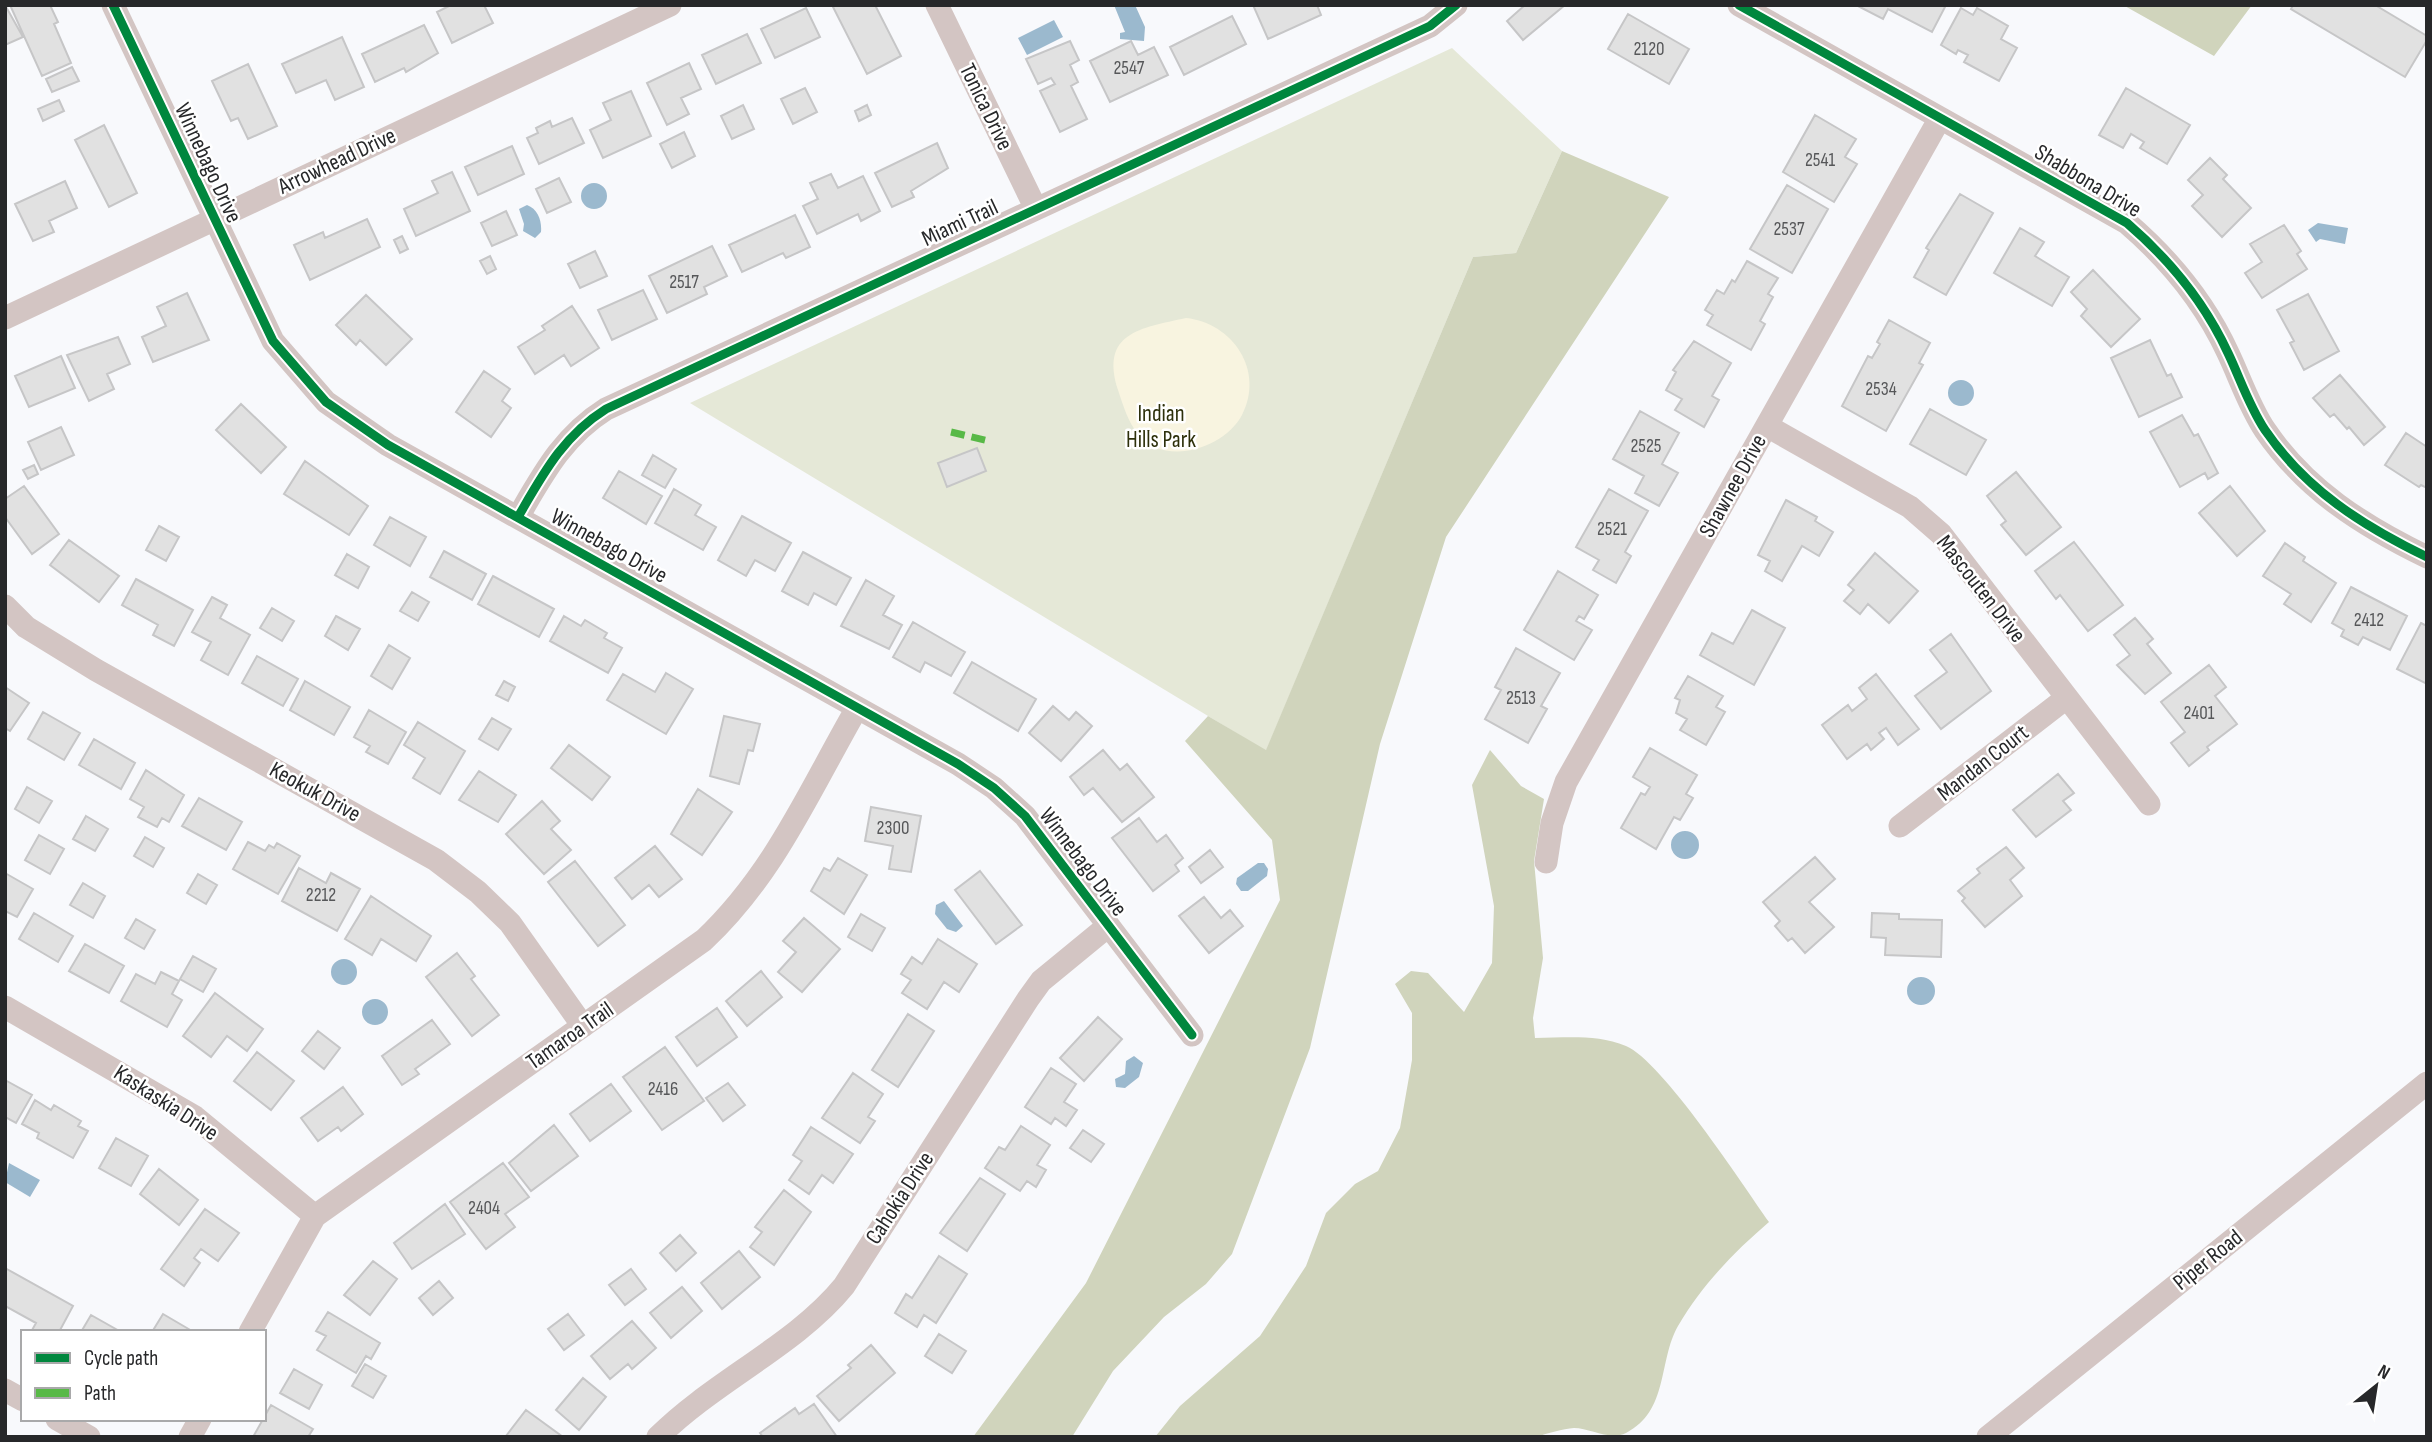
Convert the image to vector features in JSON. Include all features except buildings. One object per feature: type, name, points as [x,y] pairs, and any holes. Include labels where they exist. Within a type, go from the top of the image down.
[{"type":"street","name":"Winnebago Drive","points":[[113,5],[273,341],[326,402],[388,445],[958,764],[995,788],[1025,816],[1192,1035]]},
{"type":"street","name":"Arrowhead Drive","points":[[5,317],[670,5]]},
{"type":"street","name":"Tonica Drive","points":[[937,5],[1035,209]]},
{"type":"street","name":"Miami Trail","points":[[518,517],[560,448],[587,421],[606,409],[1430,26],[1455,5]]},
{"type":"street","name":"Shabbona Drive","points":[[1739,5],[2127,223],[2187,282],[2264,428],[2285,456],[2309,482],[2362,524],[2427,557]]},
{"type":"street","name":"Shawnee Drive","points":[[1546,862],[1552,823],[1566,782],[1940,118]]},
{"type":"street","name":"Mascouten Drive","points":[[1767,426],[1910,506],[1941,534],[2065,699],[2149,804]]},
{"type":"street","name":"Keokuk Drive","points":[[5,607],[26,627],[96,670],[436,860],[478,892],[510,923],[583,1026]]},
{"type":"street","name":"Mandan Court","points":[[1900,826],[2065,699]]},
{"type":"street","name":"Tamaroa Trail","points":[[251,1330],[315,1216],[704,940],[748,894],[769,866],[857,708]]},
{"type":"street","name":"Cahokia Drive","points":[[658,1437],[704,1395],[824,1310],[844,1286],[1041,981],[1108,926]]},
{"type":"street","name":"Kaskaskia Drive","points":[[5,1007],[195,1117],[315,1216]]},
{"type":"street","name":"Piper Road","points":[[1989,1437],[2427,1083]]},
{"type":"street","points":[[5,1390],[21,1399]]},
{"type":"street","points":[[61,1421],[89,1437]]},
{"type":"street","points":[[190,1437],[199,1421]]},
{"type":"green space","points":[[2123,5],[2252,5],[2214,56]]},
{"type":"green space","name":"Indian Hills Park","points":[[1452,48],[1562,151],[1516,253],[1473,257],[1266,751],[690,403]]},
{"type":"green space","points":[[1562,151],[1669,197],[1446,537],[1380,744],[1310,1048],[1232,1254],[1206,1284],[1164,1317],[1113,1371],[1072,1437],[973,1437],[1086,1283],[1280,900],[1272,840],[1185,741],[1208,716],[1266,750],[1473,257],[1516,253]]},
{"type":"green space","points":[[1490,750],[1521,786],[1544,799],[1534,861],[1543,958],[1533,1018],[1535,1038],[1581,1037],[1615,1042],[1641,1056],[1701,1126],[1769,1222],[1719,1270],[1687,1311],[1667,1354],[1656,1399],[1640,1424],[1626,1433],[1613,1436],[1574,1428],[1537,1437],[1155,1437],[1180,1406],[1260,1336],[1306,1266],[1326,1213],[1355,1184],[1378,1171],[1400,1128],[1412,1060],[1412,1013],[1395,984],[1411,971],[1428,973],[1464,1012],[1492,963],[1494,906],[1472,785]]},
{"type":"sand","points":[[1186,318],[1218,329],[1230,339],[1247,366],[1250,382],[1248,398],[1242,415],[1222,437],[1193,450],[1163,450],[1149,444],[1131,424],[1118,390],[1114,371],[1115,356],[1119,345],[1128,336],[1153,325]]},
{"type":"water","points":[[1114,5],[1135,5],[1145,27],[1144,41],[1120,39],[1120,33],[1125,32]]},
{"type":"water","points":[[1054,20],[1063,37],[1027,55],[1018,38]]},
{"type":"water","points":[[594,183],[603,187],[607,196],[603,205],[594,209],[585,205],[581,196],[585,187]]},
{"type":"water","points":[[527,205],[537,212],[540,220],[541,232],[535,238],[523,231],[524,224],[519,209]]},
{"type":"water","points":[[2318,223],[2348,228],[2345,244],[2320,239],[2316,242],[2308,230]]},
{"type":"water","points":[[1961,380],[1970,384],[1974,393],[1970,402],[1961,406],[1952,402],[1948,393],[1952,384]]},
{"type":"water","points":[[1685,831],[1695,835],[1699,845],[1695,855],[1685,859],[1675,855],[1671,845],[1675,835]]},
{"type":"water","points":[[1258,863],[1264,863],[1268,869],[1267,876],[1248,891],[1241,891],[1236,884],[1237,878]]},
{"type":"water","points":[[944,901],[963,926],[956,932],[947,929],[935,914],[936,905]]},
{"type":"water","points":[[344,959],[353,963],[357,972],[353,981],[344,985],[335,981],[331,972],[335,963]]},
{"type":"water","points":[[1921,977],[1931,981],[1935,991],[1931,1001],[1921,1005],[1911,1001],[1907,991],[1911,981]]},
{"type":"water","points":[[375,999],[384,1003],[388,1012],[384,1021],[375,1025],[366,1021],[362,1012],[366,1003]]},
{"type":"water","points":[[1134,1056],[1143,1063],[1139,1077],[1125,1088],[1116,1087],[1115,1079],[1125,1074],[1126,1061]]},
{"type":"water","points":[[9,1163],[40,1180],[30,1197],[5,1182]]},
{"type":"marked path","points":[[951,432],[989,441]]},
{"type":"cycle path","points":[[113,5],[273,341],[326,402],[388,445],[958,764],[994,788],[1025,816],[1192,1035]]},
{"type":"cycle path","points":[[518,517],[555,457],[578,431],[606,409],[1430,26],[1456,5]]},
{"type":"cycle path","points":[[1739,5],[2127,223],[2172,267],[2197,299],[2219,334],[2259,421],[2281,451],[2299,471],[2337,504],[2380,533],[2427,557]]}]
